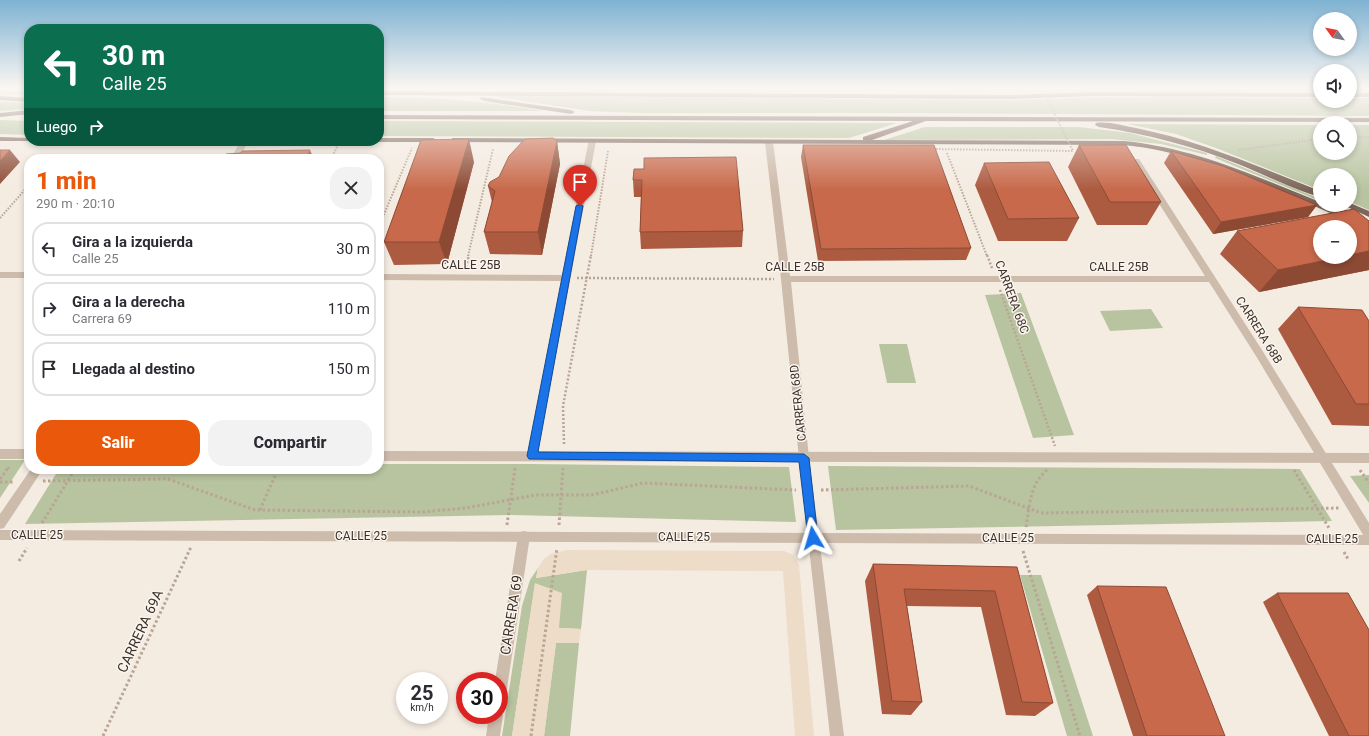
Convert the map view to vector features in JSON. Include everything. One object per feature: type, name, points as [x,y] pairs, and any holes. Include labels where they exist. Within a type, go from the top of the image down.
[{"type":"main road","points":[[858,142],[921,121]]},
{"type":"main road","points":[[1061,121],[1104,125],[1154,133],[1214,152],[1313,191]]},
{"type":"main road","points":[[0,140],[24,140]]},
{"type":"main road","points":[[384,140],[1124,143],[1150,145],[1192,154],[1369,226]]},
{"type":"main road","points":[[1357,209],[1369,214]]},
{"type":"street","points":[[532,456],[592,141]]},
{"type":"street","name":"CARRERA 68D","points":[[769,142],[786,279],[807,490],[837,736]]},
{"type":"street","name":"CARRERA 68B","points":[[1124,143],[1259,352],[1321,457],[1369,534]]},
{"type":"street","points":[[0,275],[24,274]]},
{"type":"street","name":"CALLE 25B","points":[[384,277],[566,278]]},
{"type":"street","name":"CALLE 25B","points":[[786,279],[1211,279]]},
{"type":"street","points":[[384,456],[804,458],[1056,453],[1286,458],[1369,458]]},
{"type":"street","points":[[0,454],[24,454]]},
{"type":"street","points":[[0,524],[34,474]]},
{"type":"street","name":"CALLE 25","points":[[0,535],[1369,540]]},
{"type":"street","name":"CARRERA 69","points":[[503,672],[524,536]]},
{"type":"street","points":[[493,736],[495,724]]},
{"type":"path","points":[[929,149],[1073,150],[1058,121]]},
{"type":"path","points":[[1357,137],[1369,137]]},
{"type":"path","points":[[384,214],[415,140]]},
{"type":"path","points":[[464,277],[495,140]]},
{"type":"path","points":[[1234,151],[1313,141]]},
{"type":"path","name":"CARRERA 68C","points":[[948,153],[996,279],[1056,453]]},
{"type":"path","points":[[0,218],[24,191]]},
{"type":"path","name":"CALLE 25B","points":[[566,278],[786,279]]},
{"type":"path","points":[[1056,453],[1054,465],[1043,472],[1030,491],[1030,509],[1026,529],[1020,538],[1080,736]]},
{"type":"path","points":[[505,536],[517,456]]},
{"type":"path","points":[[1286,458],[1348,559]]},
{"type":"path","points":[[19,561],[72,474]]},
{"type":"path","points":[[260,510],[276,474]]},
{"type":"path","points":[[0,482],[168,479],[229,502],[260,510],[422,512],[466,508],[535,495],[592,495],[643,483],[807,490],[969,486],[1041,513],[1192,511],[1316,507],[1352,508]]},
{"type":"path","name":"CARRERA 69A","points":[[103,736],[196,536]]},
{"type":"green space","points":[[0,121],[24,121],[24,135],[0,134]]},
{"type":"green space","points":[[384,121],[897,123],[849,138],[384,136]]},
{"type":"green space","points":[[1127,124],[1313,125],[1313,160],[1357,160],[1357,125],[1369,125],[1369,210],[1357,205],[1357,168],[1313,168],[1313,187],[1216,148],[1176,134]]},
{"type":"green space","points":[[925,127],[1079,127],[1130,133],[1207,153],[1207,155],[1161,144],[1111,139],[884,140]]},
{"type":"green space","points":[[1216,156],[1313,196],[1313,198],[1215,158]]},
{"type":"green space","points":[[1021,293],[1074,435],[1033,438],[985,295]]},
{"type":"green space","points":[[1151,309],[1163,328],[1110,331],[1100,311]]},
{"type":"green space","points":[[879,344],[907,344],[916,383],[887,383]]},
{"type":"green space","points":[[0,460],[24,460],[24,462],[0,498]]},
{"type":"green space","points":[[384,464],[789,467],[796,522],[513,515],[25,524],[56,474],[384,474]]},
{"type":"green space","points":[[828,466],[1300,469],[1332,521],[836,530]]},
{"type":"green space","points":[[1369,475],[1369,503],[1350,476]]},
{"type":"green space","points":[[538,568],[536,578],[587,570],[581,629],[559,628],[535,584],[512,736],[502,736],[504,724],[508,724],[508,697],[522,606],[530,580]]},
{"type":"green space","points":[[1020,575],[1041,575],[1093,736],[1067,736]]},
{"type":"green space","points":[[556,643],[579,643],[570,736],[544,736]]},
{"type":"shaded area","points":[[566,550],[784,551],[793,555],[799,565],[814,736],[795,736],[783,571],[587,570],[536,578],[538,568],[544,559],[551,554]]},
{"type":"shaded area","points":[[535,583],[562,593],[559,628],[581,629],[579,643],[556,643],[544,736],[512,736]]},
{"type":"building","points":[[553,138],[557,141],[538,232],[484,232],[495,191],[488,186],[490,182],[499,177],[509,156],[525,139]]},
{"type":"building","points":[[469,139],[439,242],[384,242],[421,140]]},
{"type":"building","points":[[803,145],[934,145],[971,248],[821,249]]},
{"type":"building","points":[[1079,145],[1126,145],[1161,202],[1110,202]]},
{"type":"building","points":[[0,150],[10,150],[0,161]]},
{"type":"building","points":[[310,150],[308,154],[226,154],[241,153],[242,151]]},
{"type":"building","points":[[1171,151],[1223,166],[1313,203],[1313,206],[1221,222]]},
{"type":"building","points":[[736,157],[743,231],[640,232],[642,180],[633,180],[634,169],[644,169],[644,158]]},
{"type":"building","points":[[1049,162],[1079,218],[1008,219],[984,163]]},
{"type":"building","points":[[1357,211],[1369,221],[1369,251],[1357,254],[1357,220],[1313,220],[1313,263],[1278,270],[1237,231],[1338,212]]},
{"type":"building","points":[[1298,307],[1362,310],[1369,321],[1369,404],[1356,404]]},
{"type":"building","points":[[873,564],[1017,567],[1053,703],[1022,702],[995,591],[904,589],[922,702],[892,701]]},
{"type":"building","points":[[1097,586],[1166,587],[1225,736],[1147,736]]},
{"type":"building","points":[[1277,593],[1348,593],[1369,630],[1369,736],[1349,736]]},
{"type":"route","points":[[580,206],[532,456],[804,458],[813,538]]}]
